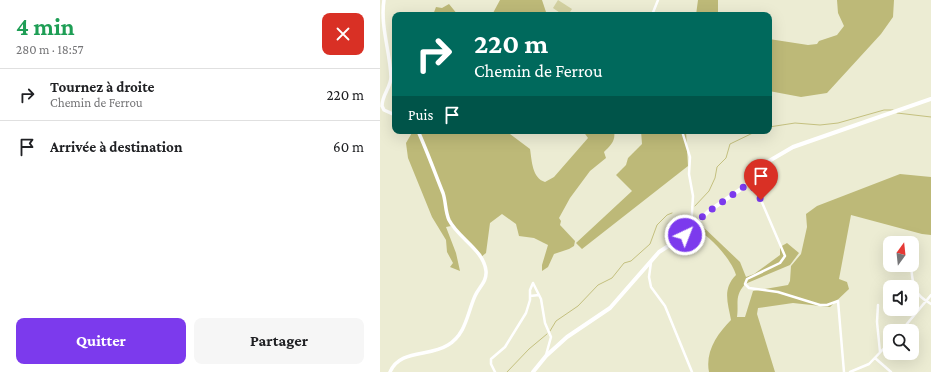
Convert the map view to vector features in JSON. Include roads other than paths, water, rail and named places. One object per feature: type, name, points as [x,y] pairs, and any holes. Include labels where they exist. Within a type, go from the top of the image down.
[{"type":"main road","points":[[532,372],[546,356],[575,331],[604,313],[659,252],[681,238],[708,211],[748,184],[763,165],[793,147],[931,99]]},
{"type":"street","points":[[384,0],[382,13],[391,76],[382,106],[384,110],[392,114]]},
{"type":"street","points":[[653,12],[658,0]]},
{"type":"street","points":[[390,372],[394,364],[402,358],[438,350],[454,341],[466,323],[475,296],[486,275],[481,259],[450,220],[443,194],[419,134]]},
{"type":"street","points":[[683,134],[690,157],[689,174],[692,226]]},
{"type":"street","points":[[748,184],[758,193],[785,256],[780,263],[747,280],[745,284],[749,288],[778,292],[821,305],[827,305],[838,301],[844,372]]},
{"type":"street","points":[[651,261],[649,276],[651,287],[666,306],[692,372]]},
{"type":"street","points":[[912,272],[915,290],[920,298],[931,304]]},
{"type":"street","points":[[495,372],[491,359],[505,347],[526,313],[530,290],[533,283],[539,295],[545,323],[552,339],[546,356]]},
{"type":"street","points":[[530,296],[539,295]]},
{"type":"street","points":[[907,324],[931,295]]},
{"type":"street","points":[[850,372],[869,364],[881,352],[877,322],[878,305]]},
{"type":"street","points":[[875,358],[891,372]]},
{"type":"waterway","points":[[772,127],[795,123],[820,125],[838,123],[884,110],[893,110]]},
{"type":"waterway","points":[[897,113],[931,117]]},
{"type":"waterway","points":[[695,206],[709,191],[715,178],[717,167],[726,158],[730,144],[751,134]]},
{"type":"waterway","points":[[550,331],[556,321],[578,306],[598,285],[612,278],[624,263],[631,261],[650,244],[657,225],[667,215],[672,213]]},
{"type":"waterway","points":[[507,372],[529,349],[547,334]]}]
